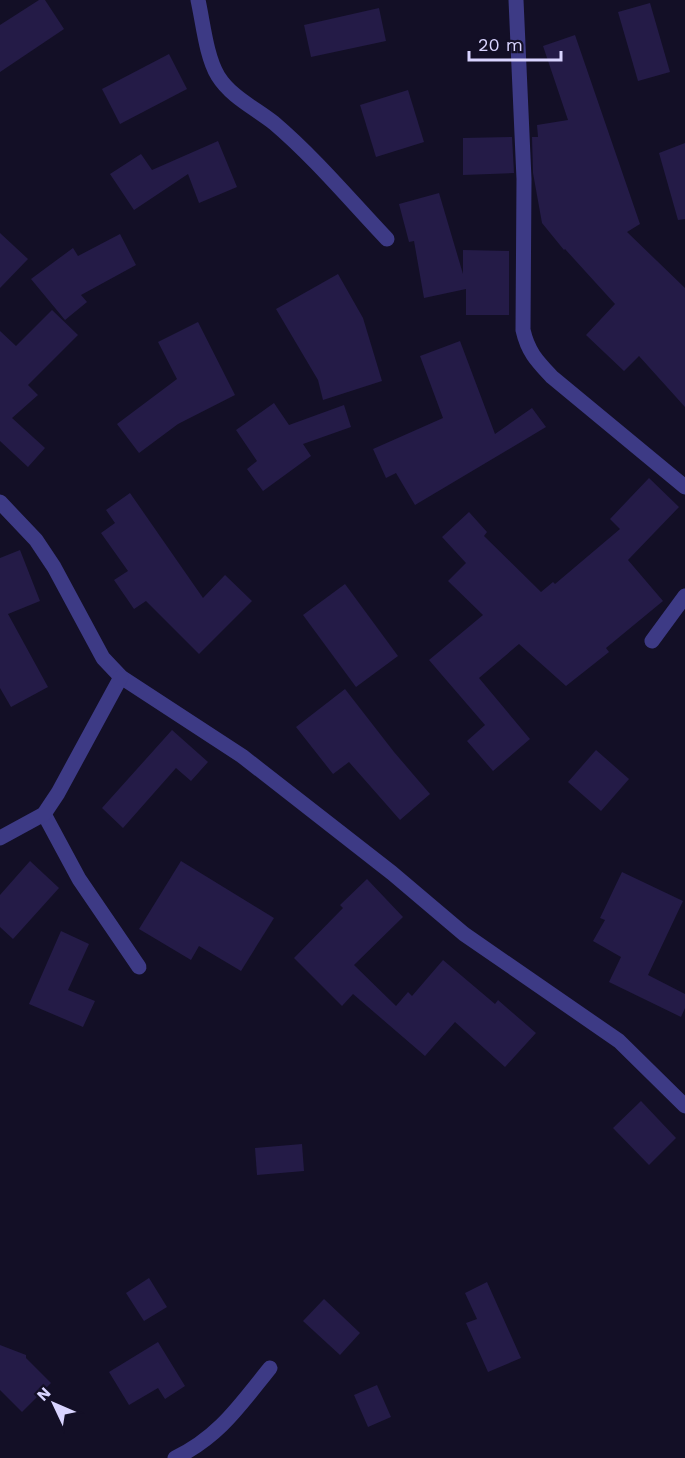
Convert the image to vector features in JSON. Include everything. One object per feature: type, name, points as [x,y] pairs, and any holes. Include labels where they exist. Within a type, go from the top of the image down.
[{"type":"street","points":[[198,0],[206,41],[217,74],[230,91],[274,124],[387,239]]},
{"type":"street","points":[[516,0],[524,179],[523,330],[526,345],[552,377],[685,487]]},
{"type":"street","points":[[0,502],[36,540],[54,567],[104,658],[121,678],[242,756],[392,873],[464,934],[619,1041],[685,1106]]},
{"type":"street","points":[[652,641],[685,596]]},
{"type":"street","points":[[0,838],[44,814],[58,794],[121,678]]},
{"type":"street","points":[[44,814],[79,879],[140,967]]},
{"type":"street","points":[[175,1458],[202,1444],[220,1428],[270,1368]]},
{"type":"building","points":[[39,0],[45,0],[64,29],[0,72],[0,25]]},
{"type":"building","points":[[650,3],[670,72],[638,81],[618,12]]},
{"type":"building","points":[[379,8],[386,41],[311,57],[304,25]]},
{"type":"building","points":[[575,35],[640,224],[627,232],[685,288],[685,407],[639,356],[624,371],[586,335],[615,304],[542,223],[533,173],[532,137],[538,137],[537,125],[568,120],[543,46]]},
{"type":"building","points":[[169,54],[187,89],[120,124],[102,89]]},
{"type":"building","points":[[408,90],[424,142],[376,157],[360,105]]},
{"type":"building","points":[[512,137],[514,173],[463,175],[463,138]]},
{"type":"building","points":[[218,141],[237,187],[199,203],[188,174],[134,210],[110,174],[141,154],[152,170]]},
{"type":"building","points":[[685,143],[685,219],[678,220],[659,153]]},
{"type":"building","points":[[439,193],[463,274],[463,250],[509,251],[509,315],[466,315],[466,289],[424,298],[414,241],[409,242],[399,204]]},
{"type":"building","points":[[0,233],[28,259],[0,288]]},
{"type":"building","points":[[120,234],[136,265],[81,295],[87,302],[65,320],[31,279],[73,248],[78,256]]},
{"type":"building","points":[[338,274],[363,318],[382,381],[323,400],[318,380],[276,309]]},
{"type":"building","points":[[52,310],[78,335],[28,385],[38,395],[12,418],[45,448],[28,467],[0,441],[0,331],[16,346]]},
{"type":"building","points":[[198,322],[235,395],[178,424],[139,453],[117,424],[177,379],[158,342]]},
{"type":"building","points":[[460,341],[495,434],[532,408],[546,427],[415,505],[396,473],[386,478],[373,449],[443,418],[420,356]]},
{"type":"building","points":[[274,403],[289,425],[344,405],[351,427],[303,444],[311,456],[263,491],[247,469],[257,461],[236,430]]},
{"type":"building","points":[[649,478],[679,507],[628,560],[663,601],[606,648],[609,652],[566,686],[519,644],[479,678],[530,739],[493,771],[467,741],[485,725],[429,660],[483,615],[448,581],[466,563],[442,537],[469,512],[487,532],[484,536],[541,592],[553,582],[555,584],[620,529],[610,519]]},
{"type":"building","points":[[130,493],[203,598],[225,575],[252,601],[199,654],[146,601],[134,609],[114,580],[128,571],[101,533],[115,523],[106,510]]},
{"type":"building","points":[[20,550],[40,601],[8,614],[48,687],[11,707],[0,688],[0,558]]},
{"type":"building","points":[[345,584],[398,656],[356,687],[303,615]]},
{"type":"building","points":[[345,689],[430,794],[400,820],[349,762],[333,774],[296,727]]},
{"type":"building","points":[[172,730],[208,762],[191,781],[176,768],[123,828],[102,808]]},
{"type":"building","points":[[596,750],[629,779],[601,811],[568,782]]},
{"type":"building","points":[[30,861],[59,888],[13,939],[0,927],[0,895]]},
{"type":"building","points":[[181,861],[274,918],[241,971],[199,946],[191,960],[139,929]]},
{"type":"building","points":[[622,872],[683,901],[648,975],[685,994],[685,1008],[681,1017],[609,982],[621,957],[593,941],[605,920],[600,918]]},
{"type":"building","points":[[367,879],[403,917],[354,965],[396,1006],[408,992],[412,996],[443,960],[495,1004],[498,1000],[536,1033],[505,1067],[455,1022],[425,1056],[353,994],[342,1006],[294,958],[343,908],[340,905]]},
{"type":"building","points":[[61,931],[89,944],[68,990],[95,1001],[83,1027],[29,1004]]},
{"type":"building","points":[[641,1101],[676,1138],[649,1165],[613,1128]]},
{"type":"building","points":[[302,1144],[304,1171],[257,1175],[255,1148]]},
{"type":"building","points":[[149,1278],[167,1307],[144,1321],[126,1293]]},
{"type":"building","points":[[487,1282],[521,1358],[488,1372],[466,1323],[477,1319],[465,1293]]},
{"type":"building","points":[[324,1299],[360,1333],[340,1355],[303,1321]]},
{"type":"building","points":[[158,1342],[185,1386],[165,1399],[158,1388],[129,1405],[109,1372]]},
{"type":"building","points":[[0,1345],[26,1355],[26,1358],[51,1383],[22,1412],[0,1390]]},
{"type":"building","points":[[377,1385],[391,1417],[368,1427],[354,1395]]}]
